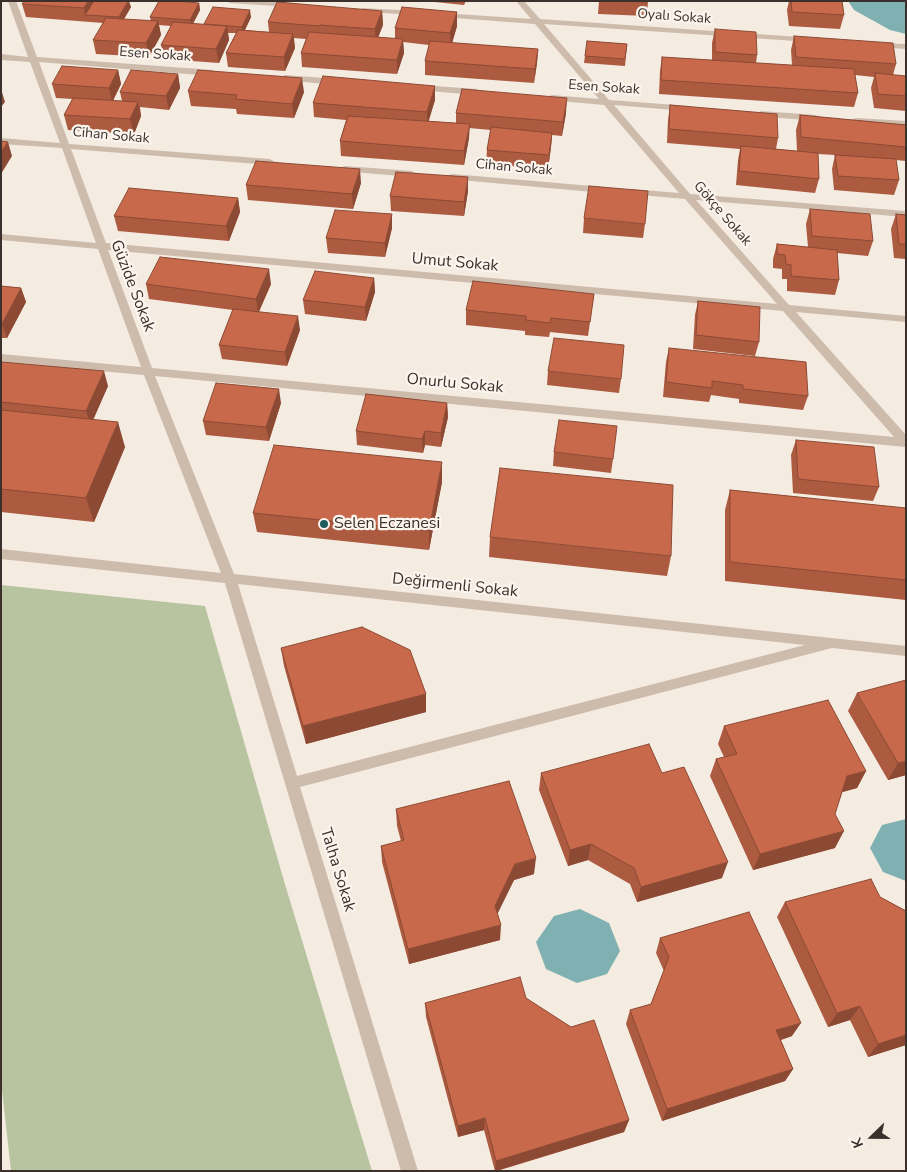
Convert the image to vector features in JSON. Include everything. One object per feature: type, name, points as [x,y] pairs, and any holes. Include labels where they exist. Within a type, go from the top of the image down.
[{"type":"street","name":"Güzide Sokak","points":[[12,1],[100,245],[230,579]]},
{"type":"street","points":[[230,1],[299,6]]},
{"type":"street","name":"Gökçe Sokak","points":[[520,1],[688,196],[906,442]]},
{"type":"street","points":[[358,10],[428,14]]},
{"type":"street","name":"Oyalı Sokak","points":[[437,15],[818,41]]},
{"type":"street","points":[[867,44],[906,47]]},
{"type":"street","name":"Esen Sokak","points":[[1,57],[221,73]]},
{"type":"street","points":[[271,77],[350,83]]},
{"type":"street","points":[[409,87],[488,93]]},
{"type":"street","name":"Esen Sokak","points":[[547,98],[693,108]]},
{"type":"street","points":[[751,113],[828,118]]},
{"type":"street","points":[[848,120],[906,124]]},
{"type":"street","name":"Cihan Sokak","points":[[1,141],[282,163]]},
{"type":"street","points":[[331,167],[420,175]]},
{"type":"street","name":"Cihan Sokak","points":[[440,176],[906,214]]},
{"type":"street","name":"Umut Sokak","points":[[1,237],[906,319]]},
{"type":"street","name":"Onurlu Sokak","points":[[1,358],[906,442]]},
{"type":"street","name":"Değirmenli Sokak","points":[[1,554],[906,651]]},
{"type":"street","name":"Talha Sokak","points":[[230,579],[410,1171]]},
{"type":"street","points":[[292,783],[835,643]]},
{"type":"green space","points":[[1,585],[205,606],[284,881],[372,1171],[11,1171],[1,1081]]},
{"type":"water","points":[[906,819],[906,881],[883,872],[870,848],[882,825]]},
{"type":"water","points":[[580,909],[609,923],[620,951],[607,974],[577,983],[546,969],[536,942],[554,916]]},
{"type":"building","points":[[24,1],[88,1],[84,8],[22,4]]},
{"type":"building","points":[[94,1],[128,1],[119,17],[85,15]]},
{"type":"building","points":[[159,1],[199,3],[190,20],[150,17]]},
{"type":"building","points":[[791,1],[842,1],[844,15],[792,12]]},
{"type":"building","points":[[277,2],[382,11],[375,29],[268,22]]},
{"type":"building","points":[[213,7],[250,10],[242,27],[204,24]]},
{"type":"building","points":[[402,7],[457,12],[450,33],[395,28]]},
{"type":"building","points":[[106,18],[158,21],[146,43],[93,40]]},
{"type":"building","points":[[173,22],[227,26],[216,49],[161,45]]},
{"type":"building","points":[[715,29],[756,32],[757,55],[715,52]]},
{"type":"building","points":[[238,30],[293,34],[284,57],[226,53]]},
{"type":"building","points":[[309,32],[403,39],[397,60],[301,53]]},
{"type":"building","points":[[794,36],[893,43],[896,64],[796,57]]},
{"type":"building","points":[[430,41],[538,49],[535,69],[425,61]]},
{"type":"building","points":[[587,41],[627,44],[625,59],[585,56]]},
{"type":"building","points":[[662,57],[854,69],[858,93],[661,80]]},
{"type":"building","points":[[62,66],[118,70],[109,88],[52,84]]},
{"type":"building","points":[[131,70],[178,74],[166,96],[120,92]]},
{"type":"building","points":[[198,70],[302,78],[292,104],[235,99],[237,95],[188,91]]},
{"type":"building","points":[[875,73],[906,76],[906,96],[878,94]]},
{"type":"building","points":[[323,76],[435,86],[427,112],[313,103]]},
{"type":"building","points":[[462,89],[567,98],[563,122],[456,113]]},
{"type":"building","points":[[73,98],[138,102],[130,119],[64,115]]},
{"type":"building","points":[[670,105],[777,114],[778,138],[669,129]]},
{"type":"building","points":[[800,115],[906,125],[906,147],[801,137]]},
{"type":"building","points":[[348,116],[470,124],[464,151],[340,141]]},
{"type":"building","points":[[491,127],[552,133],[549,155],[487,150]]},
{"type":"building","points":[[1,141],[8,142],[1,152]]},
{"type":"building","points":[[741,146],[818,153],[819,179],[739,171]]},
{"type":"building","points":[[835,155],[896,159],[899,180],[838,176]]},
{"type":"building","points":[[256,161],[360,169],[352,194],[246,185]]},
{"type":"building","points":[[396,172],[468,177],[464,202],[390,196]]},
{"type":"building","points":[[589,186],[648,191],[645,224],[584,218]]},
{"type":"building","points":[[129,188],[238,198],[226,226],[114,216]]},
{"type":"building","points":[[810,209],[870,214],[873,241],[812,236]]},
{"type":"building","points":[[335,210],[392,214],[385,243],[326,238]]},
{"type":"building","points":[[896,214],[906,215],[906,244],[899,244]]},
{"type":"building","points":[[777,244],[837,250],[839,280],[791,276],[791,265],[786,264],[785,255],[777,254]]},
{"type":"building","points":[[160,257],[269,269],[256,299],[146,284]]},
{"type":"building","points":[[315,271],[374,278],[365,307],[303,300]]},
{"type":"building","points":[[473,281],[594,294],[590,322],[551,318],[550,323],[526,320],[526,316],[466,310]]},
{"type":"building","points":[[1,286],[21,288],[2,324],[1,324]]},
{"type":"building","points":[[698,301],[760,307],[759,342],[696,335]]},
{"type":"building","points":[[233,309],[298,316],[285,352],[219,345]]},
{"type":"building","points":[[554,338],[624,345],[621,379],[548,371]]},
{"type":"building","points":[[669,348],[806,362],[808,396],[743,389],[743,385],[712,381],[712,388],[666,382]]},
{"type":"building","points":[[1,362],[104,371],[86,411],[1,402]]},
{"type":"building","points":[[216,383],[279,389],[266,427],[203,421]]},
{"type":"building","points":[[366,394],[447,403],[441,433],[425,431],[422,439],[356,431]]},
{"type":"building","points":[[1,410],[118,422],[86,498],[1,489]]},
{"type":"building","points":[[559,420],[617,426],[613,459],[554,452]]},
{"type":"building","points":[[796,440],[874,447],[879,487],[798,479]]},
{"type":"building","points":[[274,445],[442,462],[429,531],[253,513]]},
{"type":"building","points":[[500,468],[673,485],[671,556],[490,537]]},
{"type":"building","points":[[730,490],[906,508],[906,580],[730,562]]},
{"type":"building","points":[[362,627],[410,650],[426,694],[303,726],[281,648]]},
{"type":"building","points":[[906,680],[906,761],[898,763],[857,693]]},
{"type":"building","points":[[828,700],[866,771],[847,776],[835,814],[844,831],[760,854],[716,759],[737,754],[724,726]]},
{"type":"building","points":[[649,744],[662,773],[684,767],[728,862],[641,887],[634,868],[591,844],[570,850],[541,773]]},
{"type":"building","points":[[509,781],[536,858],[515,864],[495,906],[501,925],[408,949],[381,846],[404,840],[396,809]]},
{"type":"building","points":[[871,879],[880,897],[906,911],[906,1035],[878,1044],[860,1006],[837,1013],[785,902]]},
{"type":"building","points":[[749,912],[801,1023],[776,1030],[793,1069],[667,1109],[630,1010],[651,1004],[669,957],[660,938]]},
{"type":"building","points":[[520,977],[526,998],[571,1027],[594,1020],[629,1120],[496,1161],[485,1118],[458,1126],[425,1003]]},
{"type":"waterway","points":[[870,1],[906,20]]},
{"type":"place","name":"Selen Eczanesi","points":[[324,524]]}]
